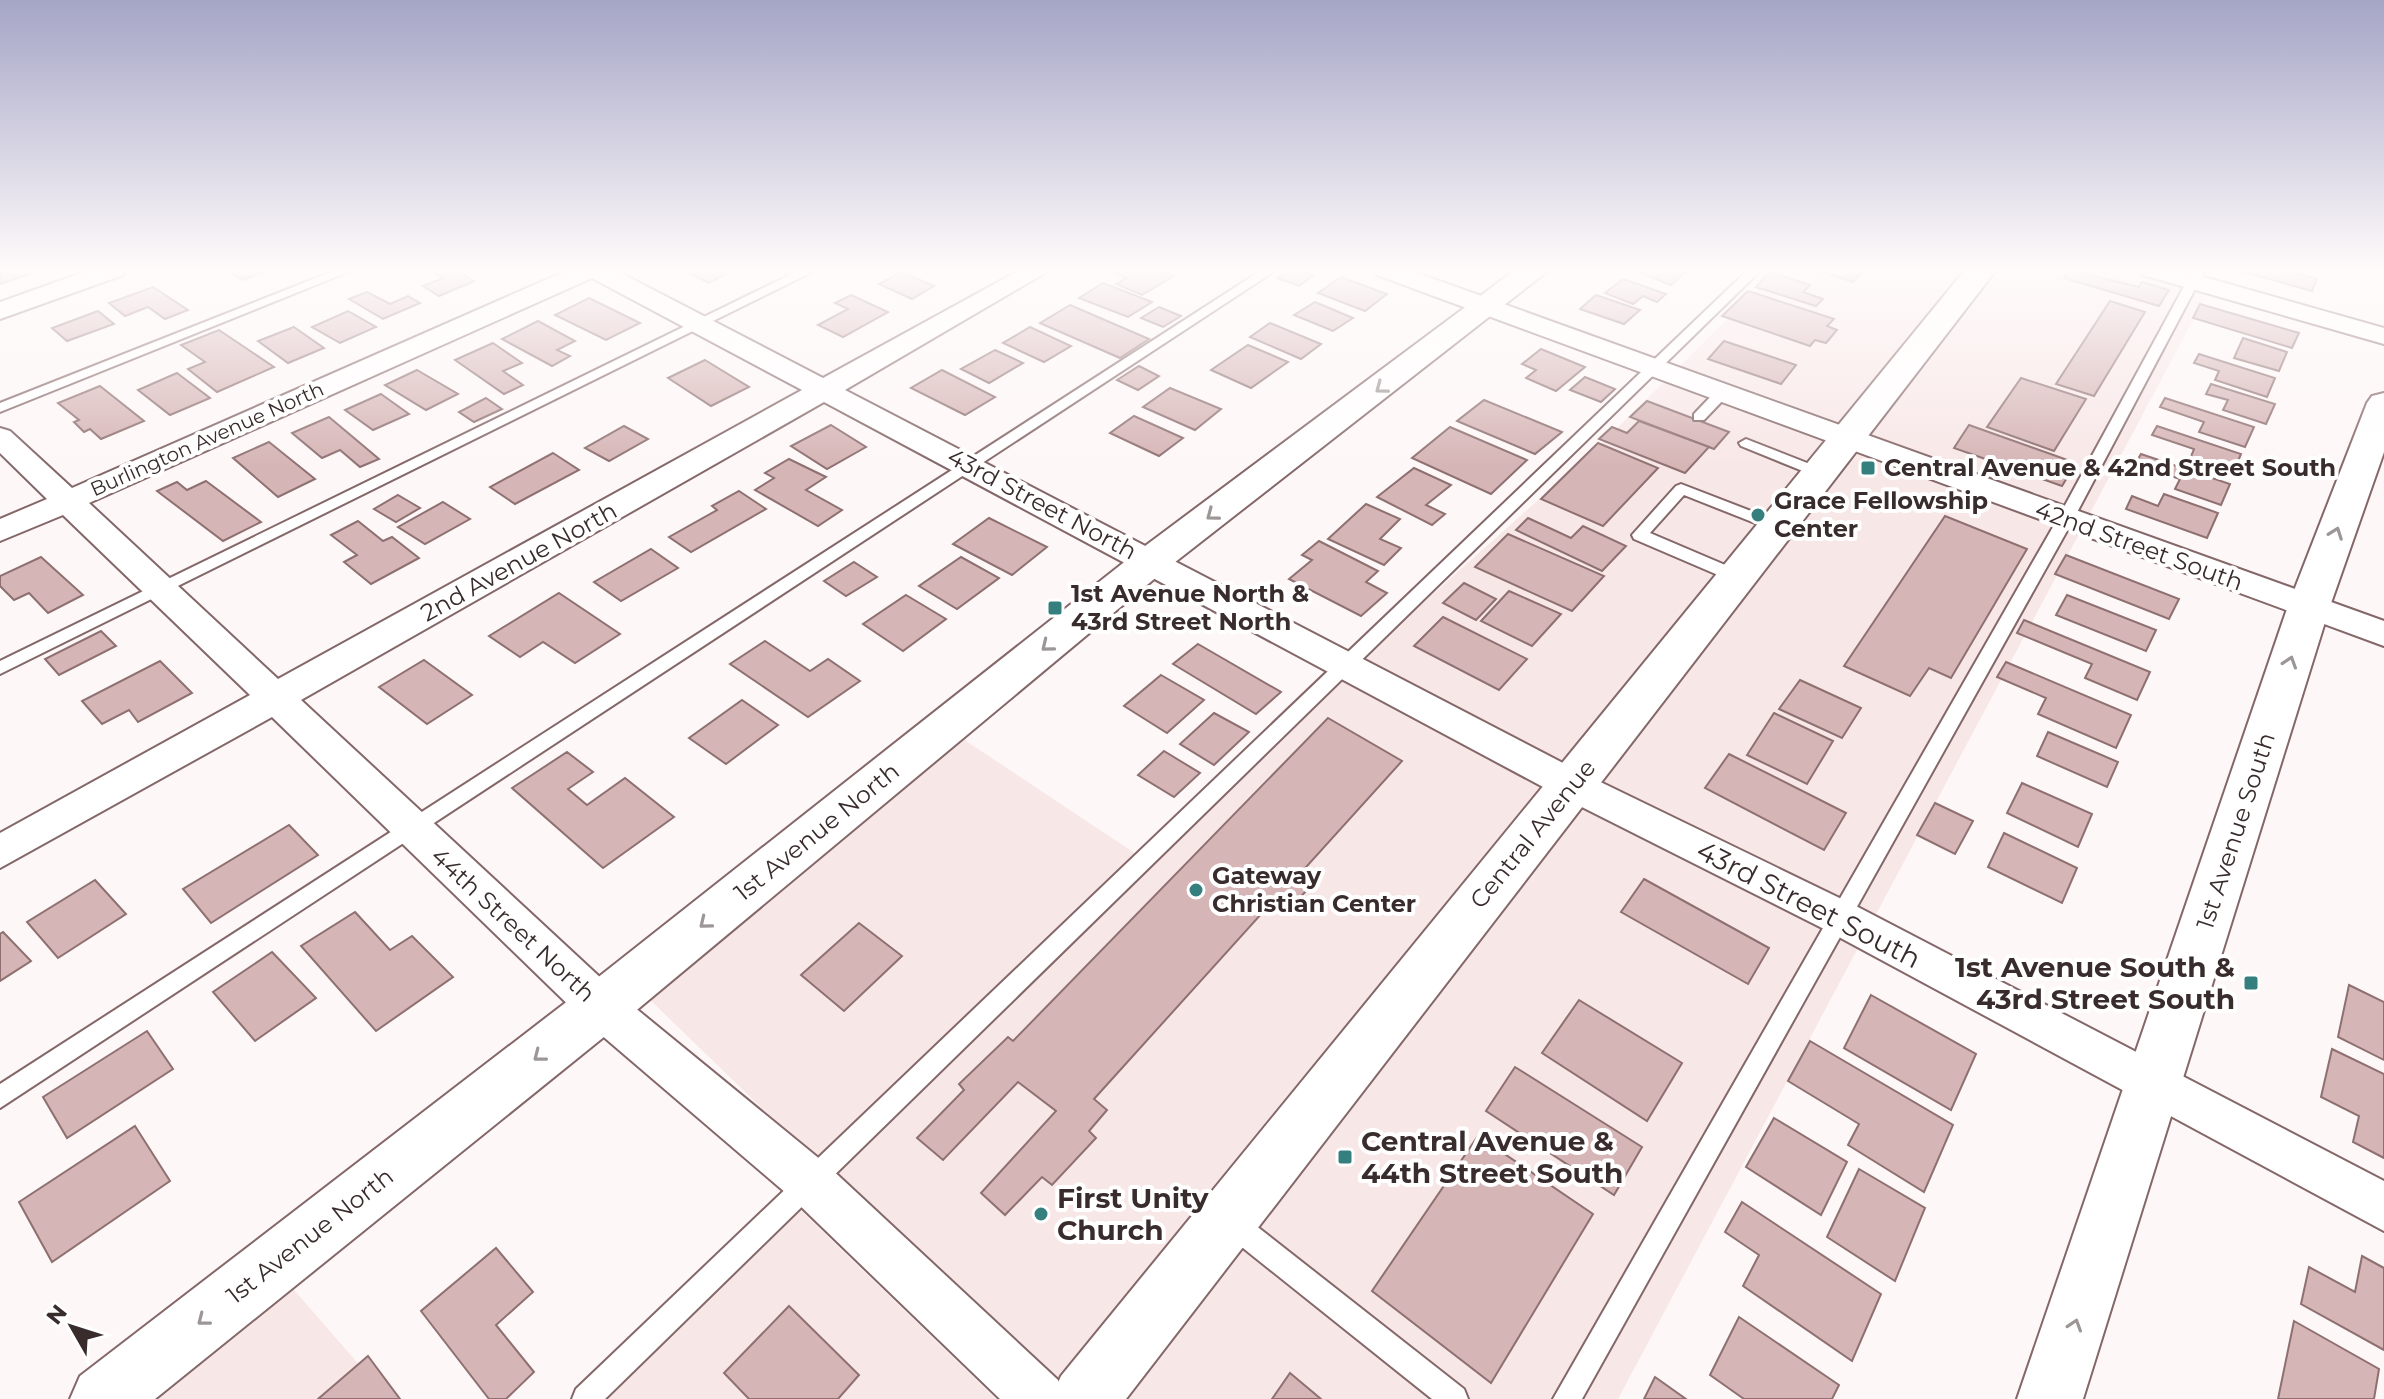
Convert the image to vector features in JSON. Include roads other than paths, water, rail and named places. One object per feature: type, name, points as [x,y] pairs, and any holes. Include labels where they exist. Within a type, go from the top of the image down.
[{"type":"main road","name":"1st Avenue North","points":[[103,1399],[601,1007],[1151,561],[1450,335]]},
{"type":"main road","name":"Central Avenue","points":[[1084,1399],[1929,335]]},
{"type":"main road","name":"1st Avenue South","points":[[2050,1399],[2309,606],[2384,403]]},
{"type":"street","name":"Burlington Avenue North","points":[[0,531],[442,335]]},
{"type":"street","name":"43rd Street North","points":[[723,335],[1572,785]]},
{"type":"street","name":"2nd Avenue North","points":[[0,852],[922,335]]},
{"type":"street","name":"42nd Street South","points":[[1565,335],[1721,394],[1834,456],[2065,520],[2384,634]]},
{"type":"street","name":"44th Street North","points":[[0,437],[70,500],[601,1007],[810,1182],[1039,1399]]},
{"type":"street","name":"43rd Street South","points":[[1572,785],[1839,917],[2153,1087],[2384,1207]]},
{"type":"lane","points":[[0,408],[183,335]]},
{"type":"lane","points":[[0,668],[678,335]]},
{"type":"lane","points":[[0,1097],[410,827],[1170,335]]},
{"type":"lane","points":[[586,1399],[1687,335]]},
{"type":"lane","points":[[1567,1399],[2065,520],[2164,335]]},
{"type":"lane","points":[[1699,417],[1721,394]]},
{"type":"lane","points":[[1746,443],[1834,456]]},
{"type":"lane","points":[[1738,577],[1640,535],[1681,489],[1776,526]]},
{"type":"lane","points":[[1226,1219],[1454,1399]]},
{"type":"place","name":"Central Avenue & 42nd Street South","points":[[1868,468]]},
{"type":"place","name":"Grace Fellowship Center","points":[[1758,515]]},
{"type":"place","name":"1st Avenue North & 43rd Street North","points":[[1055,608]]},
{"type":"place","name":"Gateway Christian Center","points":[[1196,890]]},
{"type":"place","name":"1st Avenue South & 43rd Street South","points":[[2251,983]]},
{"type":"place","name":"Central Avenue & 44th Street South","points":[[1345,1157]]},
{"type":"place","name":"First Unity Church","points":[[1041,1214]]}]
